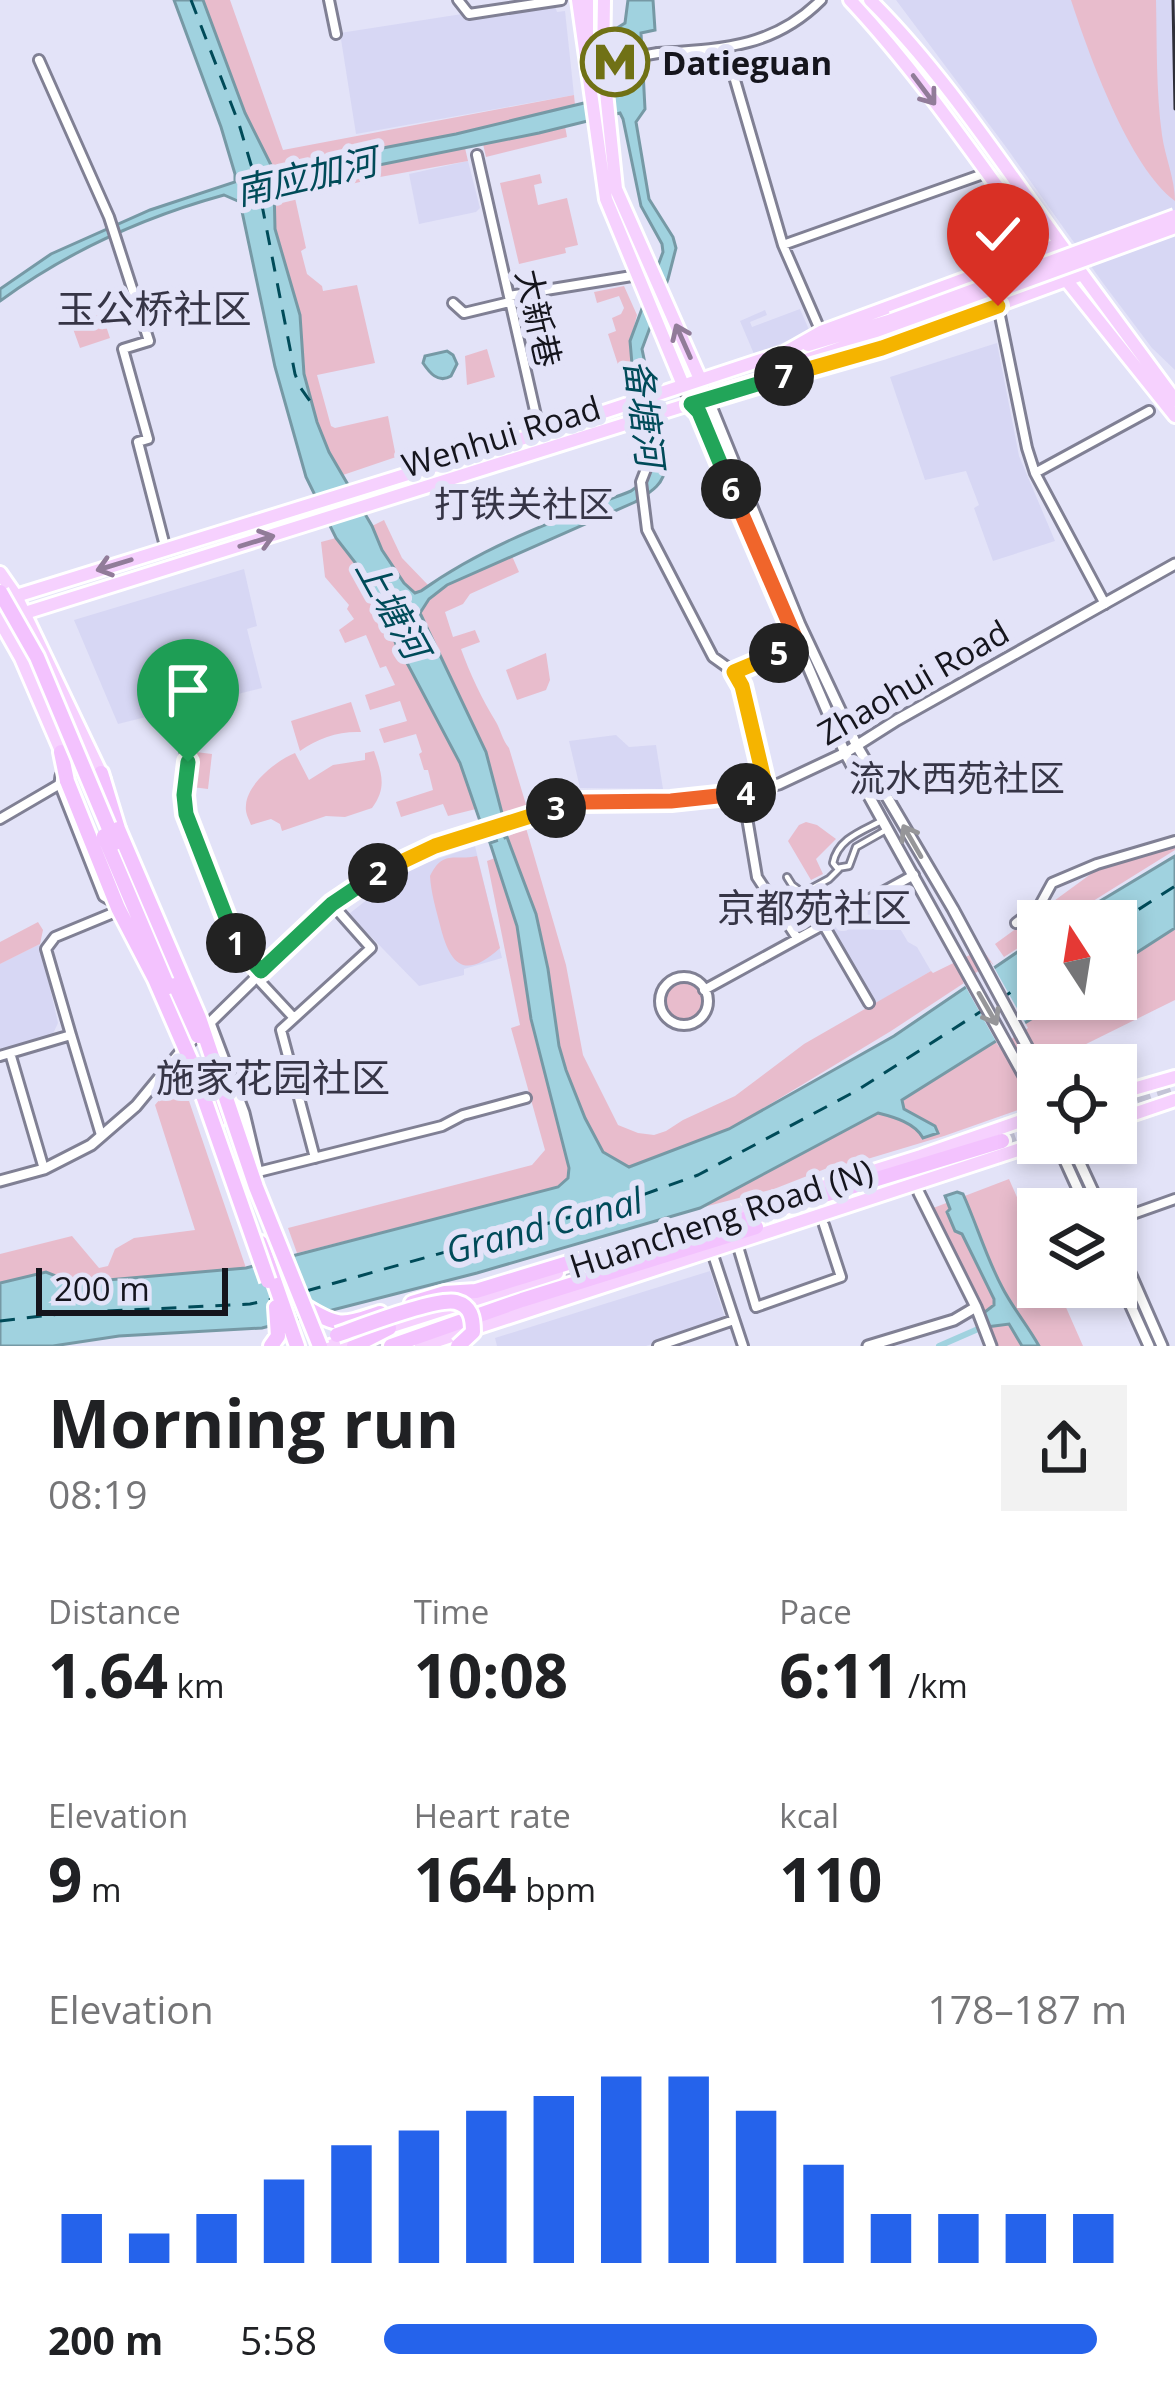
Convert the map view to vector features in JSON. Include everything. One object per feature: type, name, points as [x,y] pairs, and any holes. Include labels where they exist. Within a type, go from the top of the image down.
[{"type":"highway","points":[[3,606],[21,626],[47,679],[320,1346]]},
{"type":"highway","points":[[62,752],[63,783],[165,1001],[276,1307],[295,1346]]},
{"type":"highway","points":[[101,773],[118,829],[199,1018],[232,1165],[295,1346]]},
{"type":"highway","points":[[208,1111],[211,1078]]},
{"type":"highway","points":[[640,1251],[1002,1141]]},
{"type":"highway","points":[[756,1207],[884,1178]]},
{"type":"highway","points":[[391,1346],[756,1227]]},
{"type":"highway","points":[[307,1308],[338,1324],[445,1293],[467,1292],[608,1256]]},
{"type":"highway","points":[[456,1341],[485,1319],[569,1285]]},
{"type":"highway","points":[[295,1346],[333,1340],[445,1301],[468,1308],[473,1318],[473,1332],[456,1341]]},
{"type":"highway","points":[[271,1346],[278,1336],[276,1307]]},
{"type":"highway","points":[[354,1346],[389,1328]]},
{"type":"main road","points":[[591,0],[586,55],[598,98],[606,199],[845,753],[1017,1060]]},
{"type":"main road","points":[[591,0],[608,58],[598,98]]},
{"type":"main road","points":[[850,0],[904,63],[1066,280],[1175,416]]},
{"type":"main road","points":[[870,0],[935,75],[1175,400]]},
{"type":"main road","points":[[600,118],[616,189],[800,625],[857,746],[1026,1044]]},
{"type":"main road","points":[[761,381],[894,324],[1175,216]]},
{"type":"main road","points":[[784,353],[894,324],[1175,227]]},
{"type":"main road","name":"Wenhui Road","points":[[3,606],[784,353],[821,332],[1060,244]]},
{"type":"main road","name":"Wenhui Road","points":[[3,606],[25,613],[761,381],[882,348],[1082,274]]},
{"type":"main road","name":"Zhaohui Road","points":[[0,1181],[44,1169],[80,1152],[101,1135],[136,1106],[183,1049],[332,904],[378,873],[480,831],[582,802],[743,794],[793,779],[1175,564]]},
{"type":"main road","points":[[0,573],[3,606],[21,658],[174,1014],[183,1049]]},
{"type":"main road","points":[[3,606],[25,613],[101,773],[244,1113],[258,1172]]},
{"type":"main road","points":[[63,783],[104,896],[125,908]]},
{"type":"main road","points":[[1137,1088],[1175,1077]]},
{"type":"main road","points":[[1137,1113],[1175,1100]]},
{"type":"main road","name":"Huancheng Road (N)","points":[[333,1340],[389,1328],[1017,1122]]},
{"type":"main road","name":"Huancheng Road (N)","points":[[421,1346],[456,1341],[1017,1150]]},
{"type":"main road","points":[[919,1193],[991,1346]]},
{"type":"main road","points":[[1137,1289],[1162,1346]]},
{"type":"main road","points":[[1132,1308],[1149,1346]]},
{"type":"main road","points":[[868,1346],[977,1311]]},
{"type":"street","points":[[329,0],[336,34]]},
{"type":"street","points":[[458,0],[469,14],[560,0]]},
{"type":"street","points":[[608,58],[726,49],[784,28],[821,0]]},
{"type":"street","points":[[726,49],[783,245],[821,332]]},
{"type":"street","points":[[39,60],[109,218],[148,341],[123,349],[148,439],[138,442],[166,550]]},
{"type":"street","name":"大新巷","points":[[477,155],[540,433]]},
{"type":"street","points":[[783,245],[986,173]]},
{"type":"street","points":[[453,303],[464,313],[510,299],[638,275]]},
{"type":"street","points":[[998,306],[1035,473],[1105,604]]},
{"type":"street","points":[[1035,473],[1149,410]]},
{"type":"street","points":[[640,421],[646,530],[713,657],[734,672],[742,686],[766,788]]},
{"type":"street","points":[[734,672],[798,644]]},
{"type":"street","points":[[176,715],[188,762],[186,814],[232,937],[294,1018]]},
{"type":"street","points":[[0,819],[63,783]]},
{"type":"street","points":[[743,794],[757,877],[797,938]]},
{"type":"street","points":[[839,868],[833,862],[847,839],[886,824]]},
{"type":"street","points":[[787,877],[803,893],[839,868],[850,866],[856,847],[886,824]]},
{"type":"street","points":[[1016,923],[1040,905],[1052,883],[1175,841]]},
{"type":"street","points":[[704,989],[914,874]]},
{"type":"street","points":[[315,1158],[281,1030],[371,948],[332,904]]},
{"type":"street","points":[[101,1135],[46,949],[55,938],[125,908]]},
{"type":"street","points":[[823,924],[869,1004]]},
{"type":"street","points":[[691,978],[704,989],[706,1010],[696,1022],[680,1025],[666,1018],[661,996],[675,979],[691,978]]},
{"type":"street","points":[[44,1169],[5,1054],[70,1035]]},
{"type":"street","points":[[258,1172],[442,1126],[463,1115],[526,1098]]},
{"type":"street","points":[[1137,1213],[1175,1199]]},
{"type":"street","points":[[739,1250],[756,1307],[841,1277],[824,1225]]},
{"type":"street","points":[[714,1258],[743,1346]]},
{"type":"street","points":[[658,1346],[734,1320]]},
{"type":"shaded area","points":[[203,0],[230,0],[283,150],[574,95],[575,105],[456,134],[272,169],[245,113]]},
{"type":"shaded area","points":[[896,0],[1175,0],[1175,370],[1152,348]]},
{"type":"shaded area","points":[[1071,0],[1156,0],[1160,118],[1175,201],[1158,185],[1127,137]]},
{"type":"shaded area","points":[[555,6],[557,12],[565,11],[574,95],[356,134],[340,33],[462,14],[467,19]]},
{"type":"shaded area","points":[[565,126],[567,137],[486,157],[483,144]]},
{"type":"shaded area","points":[[465,148],[468,161],[295,198],[307,274],[323,291],[357,285],[375,363],[317,375],[331,426],[388,416],[396,457],[343,475],[317,422],[304,374],[300,315],[275,229],[273,186]]},
{"type":"shaded area","points":[[468,161],[480,208],[419,224],[409,174]]},
{"type":"shaded area","points":[[540,174],[542,183],[534,185],[538,205],[567,198],[578,245],[565,248],[566,253],[519,264],[500,183]]},
{"type":"shaded area","points":[[624,286],[637,315],[630,342],[633,376],[623,380],[608,334],[616,331],[612,318],[624,308],[619,296],[597,303],[594,292]]},
{"type":"shaded area","points":[[800,309],[810,332],[754,354],[740,321],[765,310],[767,315],[750,322],[752,327]]},
{"type":"shaded area","points":[[102,314],[110,338],[80,348],[72,326]]},
{"type":"shaded area","points":[[997,343],[1019,456],[1055,541],[993,561],[966,471],[925,480],[890,377]]},
{"type":"shaded area","points":[[487,349],[495,377],[467,385],[465,356]]},
{"type":"shaded area","points":[[384,520],[402,558],[429,586],[415,593],[395,570],[372,526]]},
{"type":"shaded area","points":[[336,538],[361,570],[362,584],[388,620],[401,660],[406,661],[460,763],[476,809],[448,816],[443,804],[401,817],[396,802],[433,790],[416,734],[384,743],[379,729],[407,721],[400,701],[370,710],[365,695],[395,685],[386,666],[380,668],[366,635],[345,643],[339,630],[354,619],[349,605],[325,577],[321,542]]},
{"type":"shaded area","points":[[512,556],[519,572],[470,594],[463,604],[445,612],[453,637],[475,630],[480,642],[461,649],[509,748],[527,808],[503,817],[486,752],[420,613],[449,585]]},
{"type":"shaded area","points":[[244,569],[257,626],[247,629],[262,688],[118,724],[74,620]]},
{"type":"shaded area","points":[[546,653],[550,680],[546,690],[517,700],[506,670]]},
{"type":"shaded area","points":[[351,702],[361,732],[329,736],[300,751],[291,721]]},
{"type":"shaded area","points":[[616,735],[629,747],[656,745],[663,789],[580,788],[569,741]]},
{"type":"shaded area","points":[[374,751],[382,781],[372,808],[345,817],[326,816],[282,831],[271,819],[251,825],[246,808],[252,789],[288,756],[295,753],[309,780],[333,765],[365,760],[365,753]]},
{"type":"shaded area","points":[[196,752],[212,754],[208,789],[192,787]]},
{"type":"shaded area","points":[[806,822],[836,839],[816,859],[823,874],[811,880],[788,841]]},
{"type":"shaded area","points":[[526,828],[566,965],[583,1055],[618,1125],[638,1133],[666,1131],[735,1096],[804,1044],[931,971],[982,949],[993,964],[729,1129],[629,1168],[603,1152],[566,1070],[507,837]]},
{"type":"shaded area","points":[[1175,845],[1175,850],[1095,900],[1055,900],[1099,868]]},
{"type":"shaded area","points":[[475,846],[502,958],[464,969],[464,975],[419,986],[349,914],[403,871]]},
{"type":"shaded area","points":[[477,856],[500,948],[468,966],[454,959],[444,939],[430,876],[445,859]]},
{"type":"shaded area","points":[[495,858],[517,926],[531,1019],[568,1178],[558,1188],[297,1253],[288,1228],[532,1165],[545,1150],[511,1028],[520,1025],[487,861]]},
{"type":"shaded area","points":[[883,900],[931,971],[873,1005],[830,928]]},
{"type":"shaded area","points":[[38,922],[43,930],[40,944],[0,964],[0,942]]},
{"type":"shaded area","points":[[1017,928],[1017,949],[1004,957],[995,944]]},
{"type":"shaded area","points":[[1175,928],[1175,1000],[1137,1019],[1137,952]]},
{"type":"shaded area","points":[[40,944],[58,1023],[51,1038],[0,1051],[0,964]]},
{"type":"shaded area","points":[[684,981],[698,987],[704,1001],[698,1015],[684,1021],[670,1015],[664,1001],[670,987]]},
{"type":"shaded area","points":[[1030,1020],[1135,1020],[1086,1044],[1017,1044],[1017,1110],[830,1167],[774,1189],[700,1208],[920,1089]]},
{"type":"shaded area","points":[[174,1082],[187,1095],[246,1268],[72,1283],[46,1272],[0,1283],[0,1254],[72,1236],[99,1268],[108,1266],[115,1249],[134,1238],[195,1230],[155,1105]]},
{"type":"shaded area","points":[[1009,1179],[1017,1197],[1017,1308],[1066,1308],[1083,1346],[991,1346],[928,1210]]},
{"type":"shaded area","points":[[710,1271],[726,1321],[646,1346],[497,1346],[495,1338]]},
{"type":"water","points":[[174,0],[203,0],[245,113],[273,169],[456,134],[617,95],[617,28],[625,23],[628,0],[653,0],[655,30],[641,33],[645,109],[636,122],[649,199],[676,248],[642,349],[666,465],[663,478],[635,502],[447,585],[420,613],[486,752],[503,817],[481,824],[460,763],[406,661],[401,660],[388,620],[362,584],[361,570],[336,538],[306,477],[275,367],[240,202],[224,195],[136,225],[52,267],[0,301],[0,289],[51,254],[150,210],[235,182],[221,127]],"holes":[[[620,113],[641,206],[663,252],[630,341],[652,460],[648,474],[631,491],[497,547],[415,593],[382,550],[317,422],[304,374],[300,315],[275,229],[274,186]]]},
{"type":"water","points":[[447,351],[457,364],[451,376],[438,378],[423,363],[425,356]]},
{"type":"water","name":"Grand Canal","points":[[507,837],[536,914],[559,1046],[585,1118],[603,1152],[629,1167],[729,1129],[894,1036],[1017,952],[1017,1020],[1030,1020],[902,1100],[904,1109],[935,1126],[938,1133],[923,1138],[909,1125],[878,1113],[700,1208],[477,1273],[262,1328],[119,1336],[53,1346],[0,1346],[0,1283],[46,1272],[73,1283],[246,1268],[558,1187],[568,1178],[531,1019],[517,926],[490,843]]},
{"type":"water","points":[[1175,856],[1175,928],[1137,952],[1137,900],[1102,900]]},
{"type":"water","points":[[963,1194],[1002,1287],[1039,1346],[1022,1346],[1009,1324],[986,1327],[981,1315],[994,1305],[994,1299],[947,1212],[945,1196]]},
{"type":"pier","points":[[991,962],[1017,1008],[1017,1020],[1024,1020],[1028,1028],[999,1047],[963,982]]},
{"type":"waterway","name":"上塘河","points":[[492,813],[503,846]]},
{"type":"waterway","points":[[939,1346],[985,1326]]},
{"type":"ferry route","points":[[191,0],[239,124],[260,195],[295,374],[312,404]]},
{"type":"ferry route","points":[[1137,910],[1175,886]]},
{"type":"ferry route","points":[[306,1291],[617,1204],[698,1175],[856,1091],[1017,988]]},
{"type":"ferry route","points":[[0,1321],[273,1299]]},
{"type":"tunnel","points":[[1137,1096],[1175,1084]]},
{"type":"tunnel","points":[[1002,1141],[1017,1136]]},
{"type":"tunnel","points":[[756,1227],[900,1183]]},
{"type":"tunnel","points":[[367,1344],[613,1261]]},
{"type":"railway","points":[[1173,0],[1175,109]]},
{"type":"place","name":"Datieguan","points":[[615,62]]},
{"type":"district","name":"玉公桥社区","points":[[154,307]]},
{"type":"district","name":"打铁关社区","points":[[524,503]]},
{"type":"district","name":"流水西苑社区","points":[[957,777]]},
{"type":"district","name":"京都苑社区","points":[[814,906]]},
{"type":"district","name":"施家花园社区","points":[[273,1076]]},
{"type":"route","points":[[188,762],[186,814],[232,937],[261,971],[332,904],[378,873],[435,846],[582,802],[708,799],[766,788],[742,686],[734,672],[798,644],[699,412],[691,404],[882,348],[998,306]]},
{"type":"water label","name":"南应加河","points":[[306,176]]},
{"type":"water label","name":"备塘河","points":[[645,413]]}]
